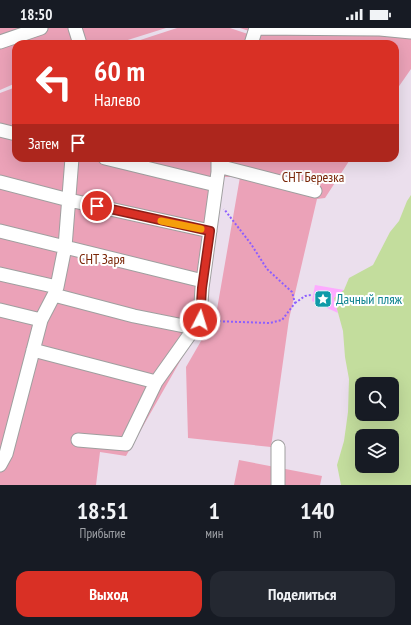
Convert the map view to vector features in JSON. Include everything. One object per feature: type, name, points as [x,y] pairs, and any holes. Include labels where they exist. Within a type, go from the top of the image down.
[{"type":"street","points":[[0,42],[41,28]]},
{"type":"street","points":[[75,28],[79,40]]},
{"type":"street","points":[[252,40],[256,28],[380,29],[411,32]]},
{"type":"street","points":[[0,130],[12,133]]},
{"type":"street","points":[[0,465],[6,454],[41,320],[56,291],[65,247],[72,162]]},
{"type":"street","points":[[117,162],[215,191]]},
{"type":"street","points":[[78,440],[126,444],[156,382],[197,324],[218,162],[315,191]]},
{"type":"street","points":[[0,182],[69,200],[210,231]]},
{"type":"street","points":[[0,231],[203,281]]},
{"type":"street","points":[[0,274],[134,316],[197,324]]},
{"type":"street","points":[[0,310],[41,320]]},
{"type":"street","points":[[33,350],[156,382]]},
{"type":"street","points":[[278,447],[278,485]]},
{"type":"path","points":[[215,191],[266,269],[292,292],[295,303]]},
{"type":"path","points":[[197,324],[270,323],[282,320],[295,303],[306,296],[311,295]]},
{"type":"green space","points":[[0,28],[166,28],[128,40],[12,40],[12,85],[0,90]]},
{"type":"green space","points":[[177,28],[230,28],[257,37],[256,40],[140,40]]},
{"type":"green space","points":[[240,28],[411,28],[411,69],[399,86],[399,40],[259,40],[261,35]]},
{"type":"green space","name":"СНТ Заря","points":[[12,88],[12,162],[218,162],[191,342],[126,456],[100,452],[96,485],[0,485],[0,93]]},
{"type":"green space","name":"СНТ Березка","points":[[223,162],[348,162],[325,198],[317,199],[289,319],[271,447],[188,438],[186,367],[216,315],[240,177],[221,177]]},
{"type":"green space","points":[[239,460],[322,476],[320,485],[234,485]]},
{"type":"sand","name":"Дачный пляж","points":[[315,285],[344,290],[334,298],[338,313],[312,301]]},
{"type":"shaded area","points":[[411,195],[411,485],[341,485],[337,465],[344,441],[348,412],[349,379],[345,357],[343,331],[334,298],[344,290],[349,278],[373,265],[390,232],[399,221]]},
{"type":"slow traffic","points":[[161,221],[201,229]]},
{"type":"place","name":"Дачный пляж","points":[[323,299]]},
{"type":"route","points":[[97,206],[210,231],[202,288],[200,320]]}]
